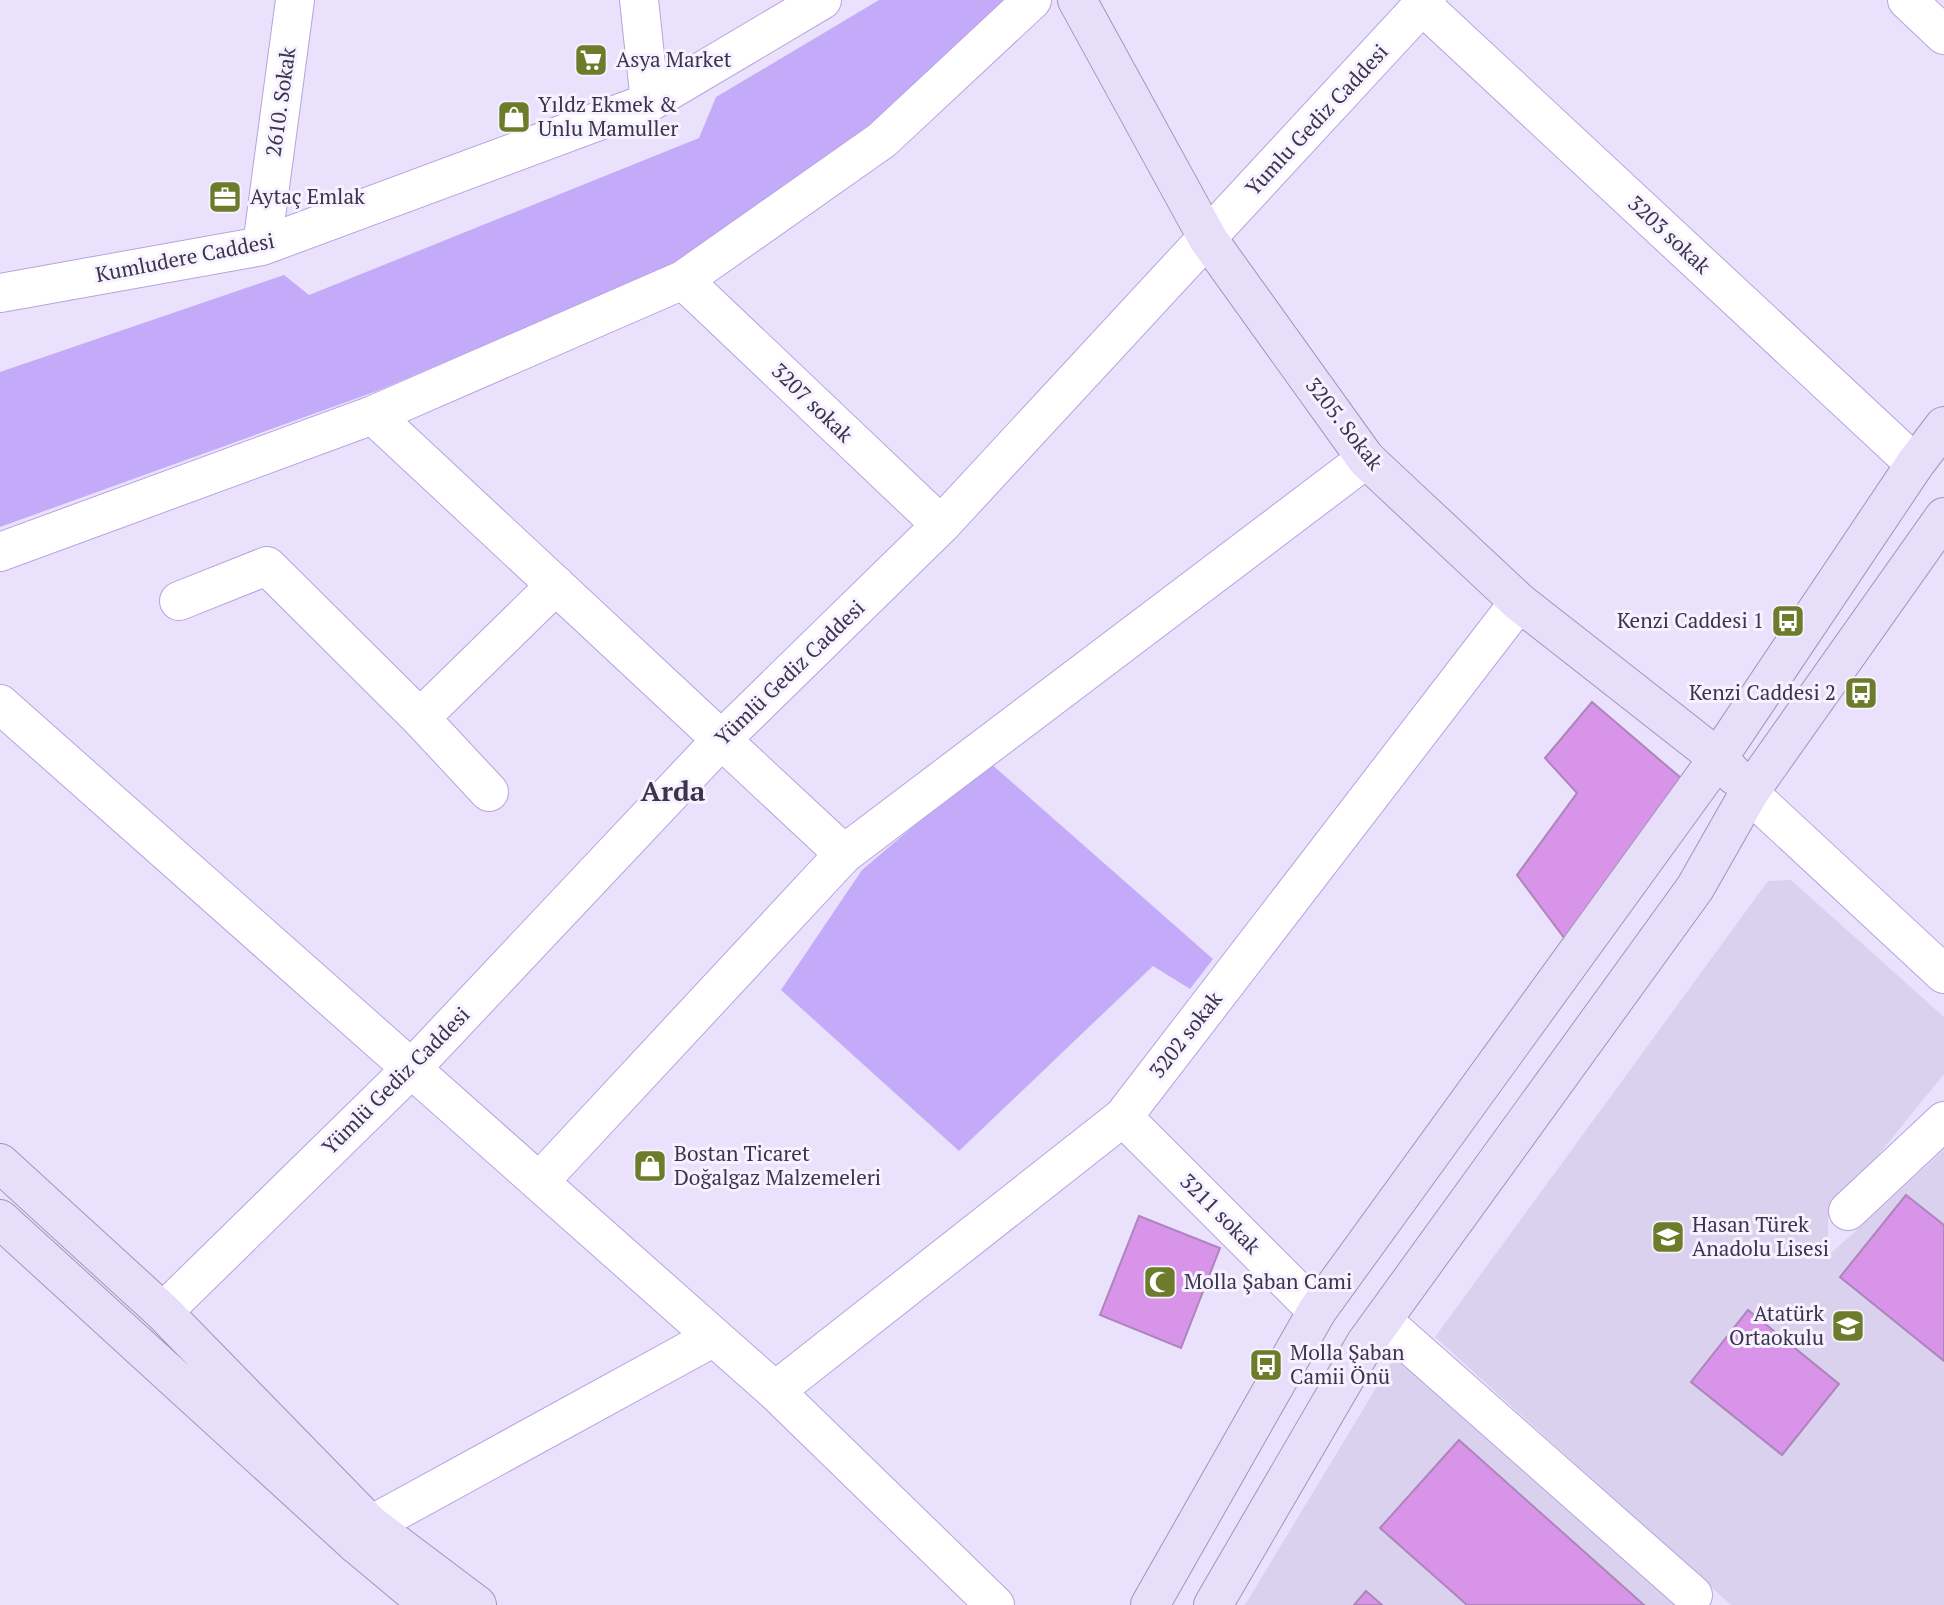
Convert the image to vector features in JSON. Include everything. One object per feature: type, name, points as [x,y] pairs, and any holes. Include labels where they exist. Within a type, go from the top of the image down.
[{"type":"main road","name":"3205. Sokak","points":[[1077,0],[1208,239],[1366,458],[1519,602],[1718,758],[1749,793]]},
{"type":"main road","points":[[1150,1605],[1317,1311],[1718,758],[1915,464],[1944,426]]},
{"type":"main road","points":[[1213,1605],[1372,1336],[1695,888],[1749,793],[1944,517]]},
{"type":"main road","points":[[0,1163],[163,1312],[413,1591],[477,1605]]},
{"type":"main road","points":[[0,1219],[364,1535]]},
{"type":"main road","points":[[1317,1311],[1372,1336]]},
{"type":"street","name":"2610. Sokak","points":[[262,246],[295,0]]},
{"type":"street","points":[[639,0],[650,102]]},
{"type":"street","name":"Kumludere Caddesi","points":[[0,293],[262,246],[650,102],[822,0]]},
{"type":"street","points":[[0,552],[373,415],[683,280],[882,140],[1032,0]]},
{"type":"street","points":[[1908,0],[1944,35]]},
{"type":"street","name":"Yumlu Gediz Caddesi","points":[[1208,239],[1425,3]]},
{"type":"street","name":"3203 sokak","points":[[1425,3],[1915,464]]},
{"type":"street","name":"Yümlü Gediz Caddesi","points":[[163,1312],[411,1069],[722,739],[941,525],[1208,239]]},
{"type":"street","name":"3207 sokak","points":[[683,280],[941,525]]},
{"type":"street","points":[[373,415],[844,854]]},
{"type":"street","points":[[540,1182],[844,854],[1366,458]]},
{"type":"street","points":[[178,601],[267,566],[420,718],[489,792]]},
{"type":"street","points":[[420,718],[556,585]]},
{"type":"street","name":"3202 sokak","points":[[775,1391],[1123,1117],[1519,602]]},
{"type":"street","points":[[0,704],[775,1391],[995,1605]]},
{"type":"street","points":[[1749,793],[1944,974]]},
{"type":"street","name":"3211 sokak","points":[[1123,1117],[1317,1311]]},
{"type":"street","points":[[1848,1211],[1944,1121]]},
{"type":"street","points":[[1372,1336],[1693,1595]]},
{"type":"street","points":[[364,1535],[714,1337]]},
{"type":"shaded area","points":[[879,0],[1008,0],[865,131],[676,264],[377,391],[0,527],[0,372],[284,275],[309,295],[699,138],[716,97]]},
{"type":"shaded area","points":[[989,762],[1213,959],[1190,989],[1153,966],[959,1151],[781,990],[862,870]]},
{"type":"shaded area","name":"Hasan Türek Anadolu Lisesi","points":[[1791,880],[1944,1017],[1944,1074],[1828,1217],[1828,1256],[1944,1150],[1944,1605],[1731,1605],[1435,1337],[1768,881]]},
{"type":"shaded area","points":[[1396,1355],[1675,1605],[1245,1605]]},
{"type":"building","points":[[1592,702],[1688,784],[1568,943],[1517,875],[1577,793],[1545,758]]},
{"type":"building","points":[[1906,1195],[1944,1225],[1944,1361],[1840,1277]]},
{"type":"building","name":"Molla Şaban Cami","points":[[1139,1216],[1220,1248],[1181,1348],[1100,1315]]},
{"type":"building","points":[[1748,1310],[1839,1384],[1782,1455],[1691,1382]]},
{"type":"building","points":[[1459,1440],[1644,1605],[1467,1605],[1380,1528]]},
{"type":"building","points":[[1366,1591],[1382,1605],[1354,1605]]},
{"type":"place","name":"Asya Market","points":[[591,60]]},
{"type":"place","name":"Yıldz Ekmek & Unlu Mamuller","points":[[514,117]]},
{"type":"place","name":"Aytaç Emlak","points":[[225,197]]},
{"type":"place","name":"Kenzi Caddesi 1","points":[[1788,621]]},
{"type":"place","name":"Kenzi Caddesi 2","points":[[1861,693]]},
{"type":"place","name":"Bostan Ticaret Doğalgaz Malzemeleri","points":[[650,1166]]},
{"type":"place","name":"Hasan Türek Anadolu Lisesi","points":[[1668,1237]]},
{"type":"place","name":"Molla Şaban Cami","points":[[1160,1282]]},
{"type":"place","name":"Atatürk Ortaokulu","points":[[1848,1326]]},
{"type":"place","name":"Molla Şaban Camii Önü","points":[[1266,1365]]},
{"type":"district","name":"Arda","points":[[673,791]]}]
